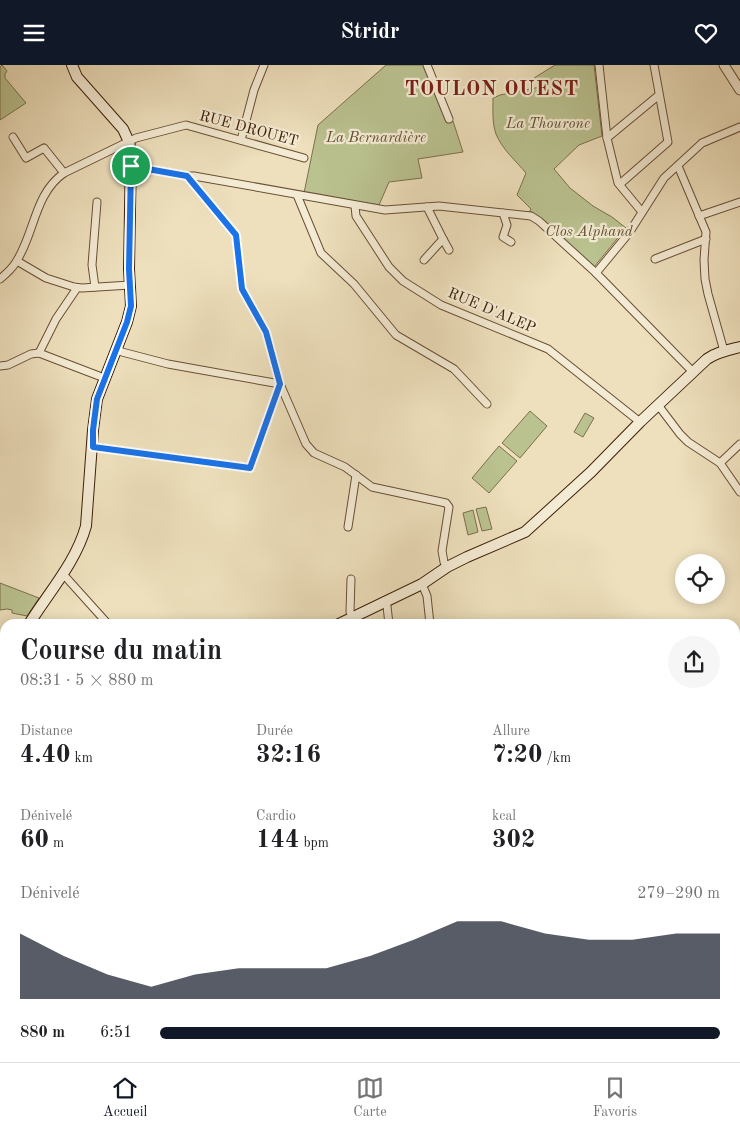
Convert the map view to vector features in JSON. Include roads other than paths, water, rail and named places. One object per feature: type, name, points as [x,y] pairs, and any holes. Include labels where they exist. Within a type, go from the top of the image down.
[{"type":"main road","points":[[32,619],[63,574],[83,538],[86,526],[97,399],[130,314],[131,306],[131,166],[129,142],[120,124],[77,77],[72,65]]},
{"type":"main road","points":[[349,619],[422,583],[467,557],[525,532],[570,487],[602,460],[707,359],[712,355],[740,347]]},
{"type":"street","points":[[241,140],[254,90],[264,65]]},
{"type":"street","points":[[427,65],[449,119]]},
{"type":"street","points":[[599,65],[607,138],[620,184],[642,212]]},
{"type":"street","points":[[620,184],[668,142],[654,65]]},
{"type":"street","points":[[724,65],[740,90]]},
{"type":"street","points":[[607,138],[659,95]]},
{"type":"street","name":"RUE DROUET","points":[[64,173],[136,138],[186,125],[304,158]]},
{"type":"street","points":[[596,273],[629,233],[664,178],[702,143],[740,127]]},
{"type":"street","points":[[0,279],[10,271],[17,261],[40,201],[59,176],[64,173],[44,148],[26,158],[13,137]]},
{"type":"street","points":[[131,166],[385,210],[439,206],[531,216],[539,221],[596,273],[693,372]]},
{"type":"street","points":[[678,166],[706,232],[705,279],[724,351]]},
{"type":"street","points":[[187,176],[236,235],[242,289],[266,332],[280,384],[306,444],[314,453],[345,467],[372,487],[446,503],[449,507],[442,551],[447,567]]},
{"type":"street","points":[[296,195],[321,253],[354,284],[396,335],[454,369],[487,404]]},
{"type":"street","points":[[95,287],[92,265],[97,201]]},
{"type":"street","points":[[700,216],[740,202]]},
{"type":"street","name":"RUE D'ALEP","points":[[355,206],[356,216],[388,267],[403,281],[441,305],[548,349],[640,422]]},
{"type":"street","points":[[427,207],[449,250]]},
{"type":"street","points":[[503,213],[507,225],[504,237],[511,242]]},
{"type":"street","points":[[424,260],[443,239]]},
{"type":"street","points":[[655,259],[706,239]]},
{"type":"street","points":[[17,261],[46,278],[77,288],[130,285]]},
{"type":"street","points":[[39,353],[56,319],[77,288]]},
{"type":"street","points":[[117,349],[168,364],[280,384]]},
{"type":"street","points":[[0,366],[8,365],[30,354],[39,353],[99,377]]},
{"type":"street","points":[[93,447],[250,468],[280,384]]},
{"type":"street","points":[[658,405],[680,435],[720,463],[740,492]]},
{"type":"street","points":[[720,463],[740,444]]},
{"type":"street","points":[[348,527],[356,475]]},
{"type":"street","points":[[63,574],[104,619]]},
{"type":"street","points":[[351,579],[350,612],[353,617]]},
{"type":"street","points":[[422,583],[429,619]]},
{"type":"street","points":[[384,601],[387,606],[388,619]]},
{"type":"district","name":"TOULON OUEST","points":[[492,88]]},
{"type":"park label","name":"La Thourone","points":[[548,123]]},
{"type":"park label","name":"La Bernardière","points":[[376,137]]},
{"type":"park label","name":"Clos Alphand","points":[[589,231]]}]
